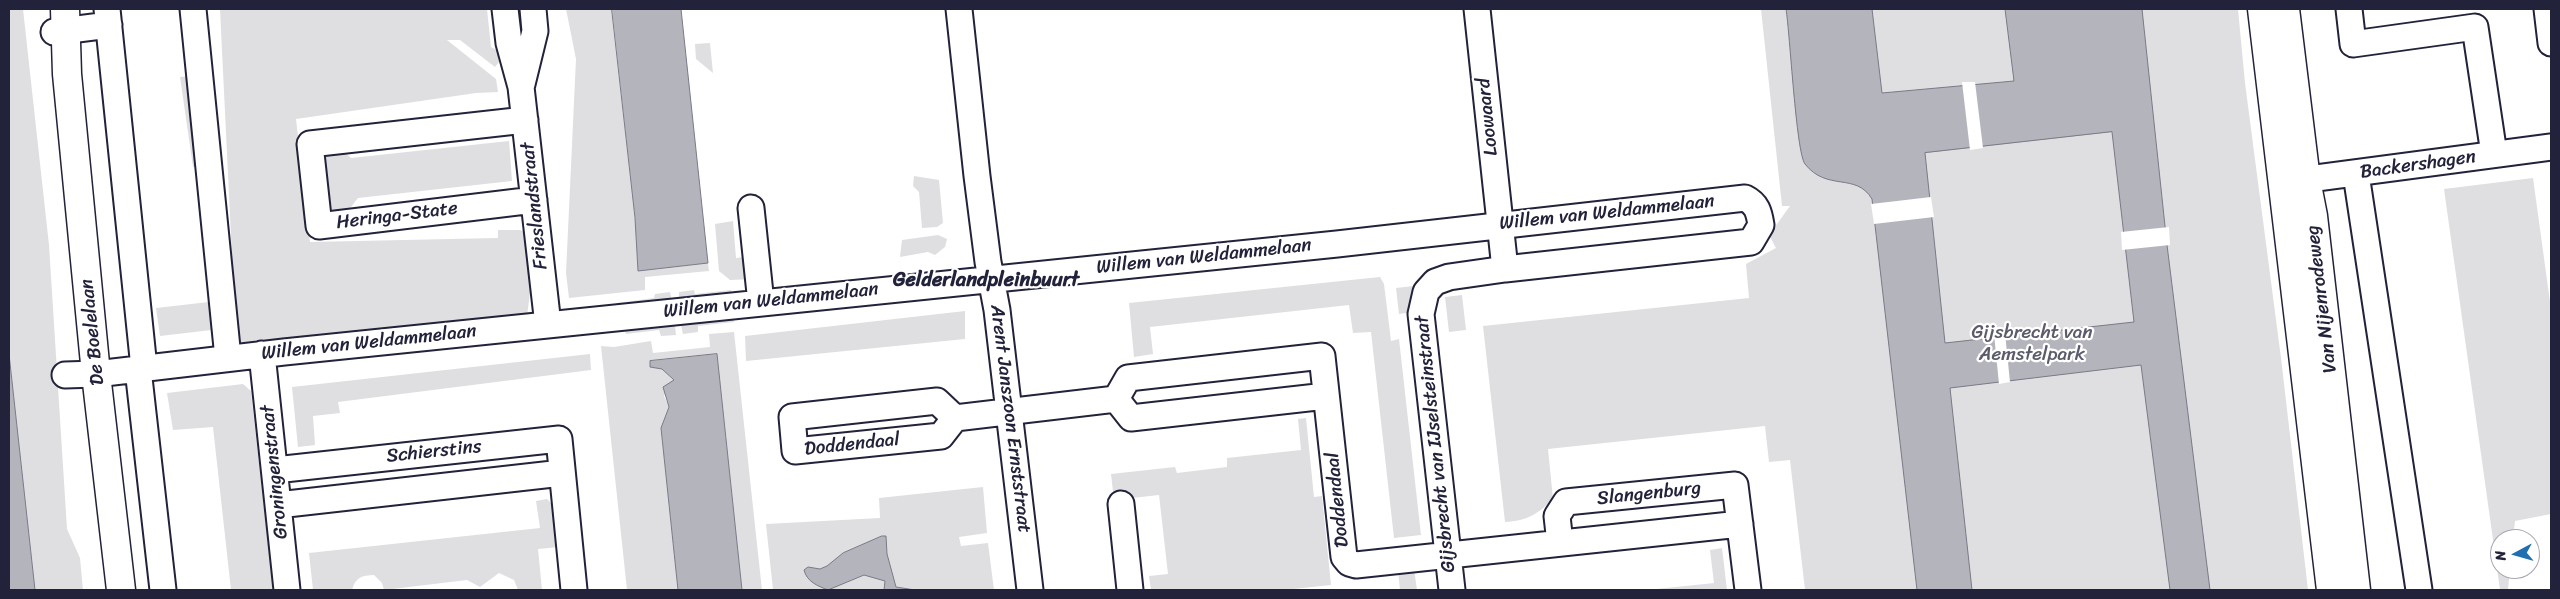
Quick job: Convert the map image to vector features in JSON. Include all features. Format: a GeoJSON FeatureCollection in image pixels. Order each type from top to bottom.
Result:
{"type":"FeatureCollection","features":[{"type":"Feature","properties":{"kind":"main road","name":"Van Nijenrodeweg"},"geometry":{"type":"LineString","coordinates":[[2262,9],[2295,181],[2313,216],[2356,590]]}},
{"type":"Feature","properties":{"kind":"main road","name":"Van Nijenrodeweg"},"geometry":{"type":"LineString","coordinates":[[2284,9],[2295,181],[2331,590]]}},
{"type":"Feature","properties":{"kind":"main road","name":"De Boelelaan"},"geometry":{"type":"LineString","coordinates":[[59,20],[67,74],[96,374],[121,590]]}},
{"type":"Feature","properties":{"kind":"street"},"geometry":{"type":"LineString","coordinates":[[193,9],[228,358]]}},
{"type":"Feature","properties":{"kind":"street","name":"Frieslandstraat"},"geometry":{"type":"LineString","coordinates":[[505,9],[509,43],[521,87],[548,325]]}},
{"type":"Feature","properties":{"kind":"street","name":"Frieslandstraat"},"geometry":{"type":"LineString","coordinates":[[521,87],[535,31],[533,9]]}},
{"type":"Feature","properties":{"kind":"street","name":"Arent Janszoon Ernststraat"},"geometry":{"type":"LineString","coordinates":[[960,9],[977,176],[997,310],[1030,590]]}},
{"type":"Feature","properties":{"kind":"street","name":"Loowaard"},"geometry":{"type":"LineString","coordinates":[[1476,9],[1504,269]]}},
{"type":"Feature","properties":{"kind":"street"},"geometry":{"type":"LineString","coordinates":[[2349,9],[2353,44],[2475,27],[2494,154]]}},
{"type":"Feature","properties":{"kind":"street"},"geometry":{"type":"LineString","coordinates":[[2547,9],[2551,43]]}},
{"type":"Feature","properties":{"kind":"street","name":"De Boelelaan"},"geometry":{"type":"LineString","coordinates":[[59,20],[108,17],[163,590]]}},
{"type":"Feature","properties":{"kind":"street","name":"Heringa-State"},"geometry":{"type":"LineString","coordinates":[[525,120],[310,144],[319,226],[534,200]]}},
{"type":"Feature","properties":{"kind":"street","name":"Backershagen"},"geometry":{"type":"LineString","coordinates":[[2295,181],[2551,147]]}},
{"type":"Feature","properties":{"kind":"street"},"geometry":{"type":"LineString","coordinates":[[2356,174],[2419,590]]}},
{"type":"Feature","properties":{"kind":"street","name":"Willem van Weldammelaan"},"geometry":{"type":"LineString","coordinates":[[65,375],[96,374],[262,354],[1336,244],[1745,198],[1753,202],[1759,212],[1761,225],[1750,242],[1742,244],[1504,269]]}},
{"type":"Feature","properties":{"kind":"street"},"geometry":{"type":"LineString","coordinates":[[751,208],[761,302]]}},
{"type":"Feature","properties":{"kind":"street","name":"Gijsbrecht van IJselsteinstraat"},"geometry":{"type":"LineString","coordinates":[[1452,590],[1421,314],[1426,292],[1435,282],[1449,277],[1504,269]]}},
{"type":"Feature","properties":{"kind":"street","name":"Groningenstraat"},"geometry":{"type":"LineString","coordinates":[[262,354],[287,590]]}},
{"type":"Feature","properties":{"kind":"street","name":"Doddendaal"},"geometry":{"type":"LineString","coordinates":[[1116,398],[1128,378],[1322,356],[1344,557],[1349,563],[1356,564],[1448,554]]}},
{"type":"Feature","properties":{"kind":"street"},"geometry":{"type":"LineString","coordinates":[[955,418],[1116,398],[1131,418],[1326,396]]}},
{"type":"Feature","properties":{"kind":"street","name":"Doddendaal"},"geometry":{"type":"LineString","coordinates":[[937,401],[955,418],[941,436],[795,451],[792,417],[937,401]]}},
{"type":"Feature","properties":{"kind":"street","name":"Schierstins"},"geometry":{"type":"LineString","coordinates":[[274,470],[559,439],[574,590]]}},
{"type":"Feature","properties":{"kind":"street","name":"Schierstins"},"geometry":{"type":"LineString","coordinates":[[278,505],[562,473]]}},
{"type":"Feature","properties":{"kind":"street","name":"Slangenburg"},"geometry":{"type":"LineString","coordinates":[[1560,543],[1557,516],[1566,502],[1735,485],[1748,590]]}},
{"type":"Feature","properties":{"kind":"street"},"geometry":{"type":"LineString","coordinates":[[1121,504],[1130,590]]}},
{"type":"Feature","properties":{"kind":"street","name":"Slangenburg"},"geometry":{"type":"LineString","coordinates":[[1448,554],[1740,524]]}},
{"type":"Feature","properties":{"kind":"green space"},"geometry":{"type":"Polygon","coordinates":[[[9,9],[23,9],[49,245],[67,529],[80,558],[83,590],[35,590],[9,354],[9,9]]]}},
{"type":"Feature","properties":{"kind":"green space"},"geometry":{"type":"Polygon","coordinates":[[[220,9],[487,9],[491,47],[498,51],[499,62],[495,67],[460,40],[447,40],[496,79],[498,92],[476,93],[296,119],[310,242],[498,238],[498,230],[527,232],[531,285],[527,316],[240,347],[236,340],[220,9]]]}},
{"type":"Feature","properties":{"kind":"green space"},"geometry":{"type":"Polygon","coordinates":[[[566,9],[612,9],[635,218],[638,271],[708,263],[709,271],[645,277],[645,290],[569,298],[566,273],[576,59],[566,9]]]}},
{"type":"Feature","properties":{"kind":"green space","name":"Gijsbrecht van Aemstelpark"},"geometry":{"type":"Polygon","coordinates":[[[1761,9],[2238,9],[2245,83],[2281,358],[2308,590],[1805,590],[1790,460],[1769,462],[1765,426],[1548,449],[1553,499],[1532,516],[1505,522],[1483,326],[1749,298],[1746,264],[1776,248],[1769,235],[1790,206],[1782,206],[1761,9]]]}},
{"type":"Feature","properties":{"kind":"green space"},"geometry":{"type":"Polygon","coordinates":[[[710,43],[713,73],[696,59],[695,44],[710,43]]]}},
{"type":"Feature","properties":{"kind":"green space"},"geometry":{"type":"Polygon","coordinates":[[[193,76],[204,166],[193,167],[180,77],[193,76]]]}},
{"type":"Feature","properties":{"kind":"green space"},"geometry":{"type":"Polygon","coordinates":[[[509,141],[512,181],[358,198],[347,212],[336,213],[329,207],[322,157],[324,150],[337,146],[351,158],[509,141]]]}},
{"type":"Feature","properties":{"kind":"green space"},"geometry":{"type":"Polygon","coordinates":[[[914,176],[939,180],[943,223],[937,227],[922,228],[919,192],[913,186],[914,176]]]}},
{"type":"Feature","properties":{"kind":"green space"},"geometry":{"type":"Polygon","coordinates":[[[2533,178],[2551,309],[2551,514],[2515,521],[2514,529],[2491,529],[2444,189],[2533,178]]]}},
{"type":"Feature","properties":{"kind":"green space"},"geometry":{"type":"Polygon","coordinates":[[[733,221],[736,258],[752,256],[754,279],[730,280],[719,271],[715,224],[733,221]]]}},
{"type":"Feature","properties":{"kind":"green space"},"geometry":{"type":"Polygon","coordinates":[[[938,235],[947,239],[945,247],[935,255],[928,252],[900,257],[902,240],[938,235]]]}},
{"type":"Feature","properties":{"kind":"green space"},"geometry":{"type":"Polygon","coordinates":[[[1380,277],[1384,284],[1391,341],[1399,339],[1421,535],[1394,538],[1371,332],[1353,333],[1349,305],[1150,327],[1153,354],[1134,357],[1129,303],[1380,277]]]}},
{"type":"Feature","properties":{"kind":"green space"},"geometry":{"type":"Polygon","coordinates":[[[1422,285],[1413,312],[1399,314],[1396,288],[1422,285]]]}},
{"type":"Feature","properties":{"kind":"green space"},"geometry":{"type":"Polygon","coordinates":[[[694,290],[695,294],[731,290],[731,297],[679,301],[679,292],[694,290]]]}},
{"type":"Feature","properties":{"kind":"green space"},"geometry":{"type":"Polygon","coordinates":[[[670,292],[672,301],[614,308],[617,303],[654,298],[655,294],[670,292]]]}},
{"type":"Feature","properties":{"kind":"green space"},"geometry":{"type":"Polygon","coordinates":[[[209,295],[220,329],[160,336],[156,308],[209,302],[209,295]]]}},
{"type":"Feature","properties":{"kind":"green space"},"geometry":{"type":"Polygon","coordinates":[[[1462,295],[1466,330],[1449,332],[1445,297],[1462,295]]]}},
{"type":"Feature","properties":{"kind":"green space"},"geometry":{"type":"Polygon","coordinates":[[[965,311],[965,339],[746,361],[745,336],[965,311]]]}},
{"type":"Feature","properties":{"kind":"green space"},"geometry":{"type":"Polygon","coordinates":[[[733,318],[734,322],[698,326],[698,332],[683,334],[681,325],[733,318]]]}},
{"type":"Feature","properties":{"kind":"green space"},"geometry":{"type":"Polygon","coordinates":[[[675,326],[676,335],[661,336],[659,330],[626,334],[625,331],[675,326]]]}},
{"type":"Feature","properties":{"kind":"green space"},"geometry":{"type":"Polygon","coordinates":[[[734,332],[762,590],[742,590],[717,354],[662,369],[674,380],[664,396],[669,407],[661,428],[678,590],[627,590],[601,346],[614,347],[651,341],[653,353],[710,347],[709,334],[734,332]]]}},
{"type":"Feature","properties":{"kind":"green space"},"geometry":{"type":"Polygon","coordinates":[[[590,354],[591,370],[338,402],[340,413],[313,416],[315,445],[298,447],[292,387],[590,354]]]}},
{"type":"Feature","properties":{"kind":"green space"},"geometry":{"type":"Polygon","coordinates":[[[243,384],[251,391],[273,590],[231,590],[213,427],[173,430],[167,393],[243,384]]]}},
{"type":"Feature","properties":{"kind":"green space"},"geometry":{"type":"Polygon","coordinates":[[[1306,418],[1314,497],[1322,496],[1331,585],[1284,590],[1151,590],[1149,576],[1168,574],[1159,495],[1114,500],[1111,474],[1175,467],[1177,473],[1227,467],[1227,458],[1301,450],[1298,419],[1306,418]]]}},
{"type":"Feature","properties":{"kind":"green space"},"geometry":{"type":"Polygon","coordinates":[[[983,487],[987,533],[959,537],[961,546],[988,543],[994,590],[773,590],[766,524],[880,518],[879,498],[983,487]]]}},
{"type":"Feature","properties":{"kind":"green space"},"geometry":{"type":"Polygon","coordinates":[[[547,499],[553,505],[559,547],[538,549],[542,590],[518,590],[514,580],[499,573],[480,587],[467,580],[384,590],[382,583],[374,575],[360,578],[352,590],[313,590],[309,553],[540,528],[536,501],[547,499]]]}},
{"type":"Feature","properties":{"kind":"green space"},"geometry":{"type":"Polygon","coordinates":[[[1722,548],[1727,590],[1647,590],[1714,583],[1710,550],[1722,548]]]}},
{"type":"Feature","properties":{"kind":"green space"},"geometry":{"type":"Polygon","coordinates":[[[1414,569],[1417,590],[1400,590],[1398,571],[1414,569]]]}},
{"type":"Feature","properties":{"kind":"green space"},"geometry":{"type":"Polygon","coordinates":[[[2498,579],[2509,579],[2508,590],[2500,590],[2498,579]]]}},
{"type":"Feature","properties":{"kind":"shaded area"},"geometry":{"type":"Polygon","coordinates":[[[612,9],[681,9],[708,263],[638,271],[635,218],[612,9]]]}},
{"type":"Feature","properties":{"kind":"shaded area"},"geometry":{"type":"Polygon","coordinates":[[[1786,9],[1872,9],[1882,93],[2014,81],[2005,9],[2142,9],[2167,245],[2210,590],[2170,590],[2141,365],[1950,388],[1972,590],[1917,590],[1872,199],[1858,186],[1822,177],[1805,164],[1796,116],[1786,9]],[[2112,132],[1925,153],[1945,343],[2134,322],[2112,132]]]}},
{"type":"Feature","properties":{"kind":"shaded area"},"geometry":{"type":"Polygon","coordinates":[[[9,354],[35,590],[9,590],[9,354]]]}},
{"type":"Feature","properties":{"kind":"shaded area"},"geometry":{"type":"Polygon","coordinates":[[[717,354],[742,590],[678,590],[661,428],[669,407],[663,387],[674,380],[662,369],[650,367],[650,361],[717,354]]]}},
{"type":"Feature","properties":{"kind":"shaded area"},"geometry":{"type":"Polygon","coordinates":[[[886,536],[887,554],[896,587],[915,590],[884,590],[885,581],[864,575],[828,590],[813,583],[805,574],[804,570],[808,567],[820,569],[827,566],[843,553],[886,536]]]}},
{"type":"Feature","properties":{"kind":"pier"},"geometry":{"type":"Polygon","coordinates":[[[1962,82],[1975,82],[1983,148],[1970,150],[1962,82]]]}},
{"type":"Feature","properties":{"kind":"pier"},"geometry":{"type":"Polygon","coordinates":[[[1931,197],[1934,217],[1874,224],[1871,204],[1931,197]]]}},
{"type":"Feature","properties":{"kind":"pier"},"geometry":{"type":"Polygon","coordinates":[[[2169,227],[2170,245],[2122,250],[2121,232],[2169,227]]]}},
{"type":"Feature","properties":{"kind":"pier"},"geometry":{"type":"Polygon","coordinates":[[[2005,333],[2010,382],[1999,384],[1994,334],[2005,333]]]}},
{"type":"Feature","properties":{"kind":"district","name":"Gelderlandpleinbuurt"},"geometry":{"type":"Point","coordinates":[986,281]}}]}
